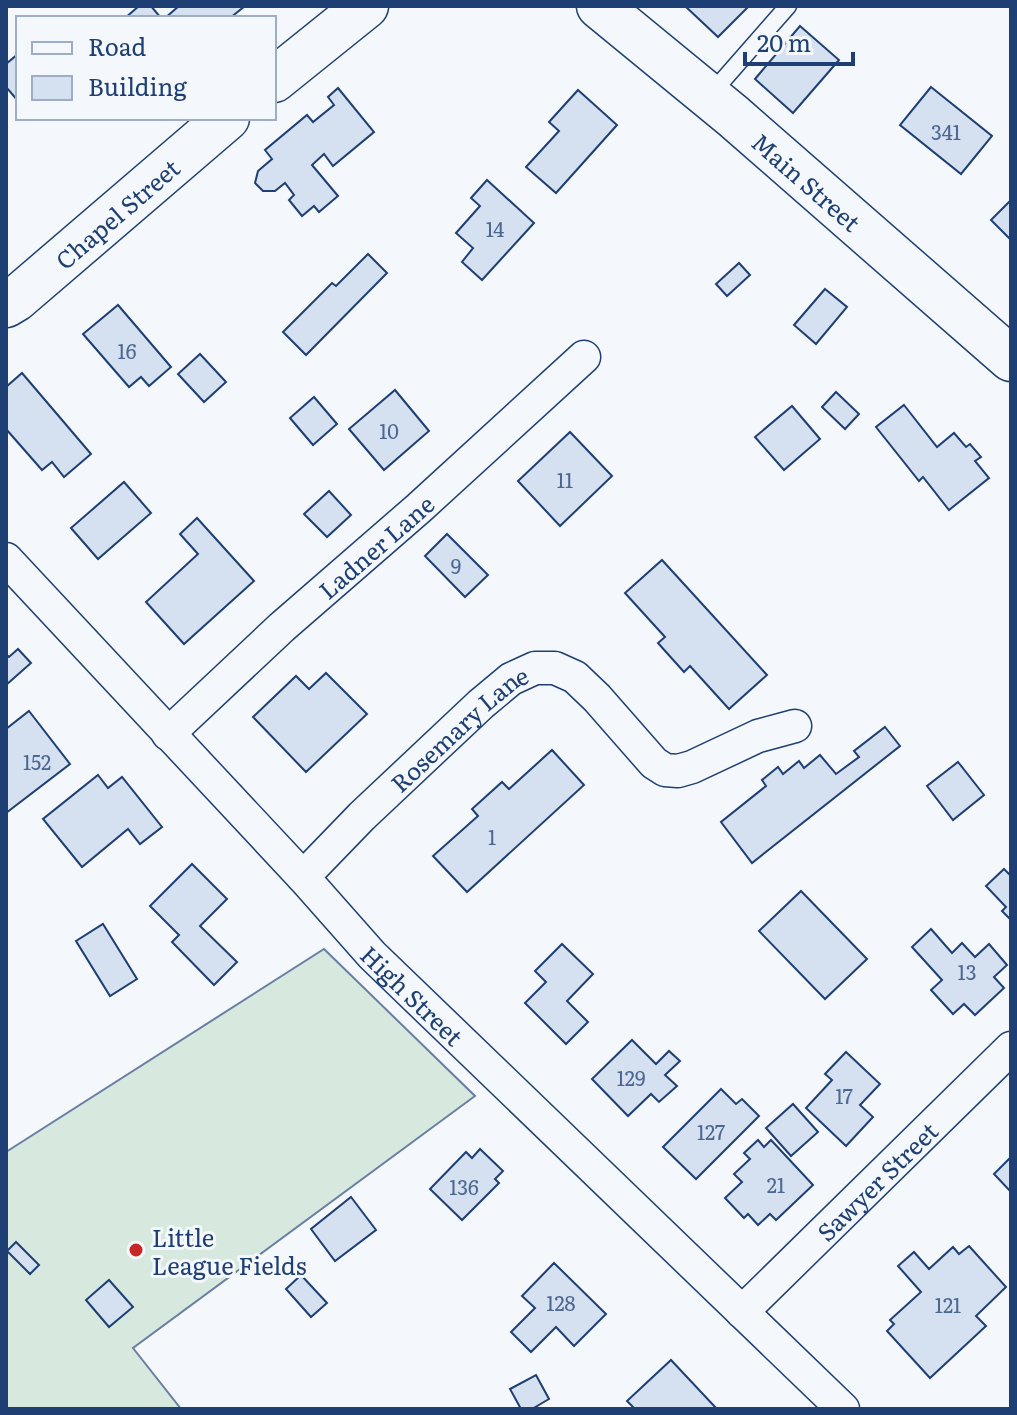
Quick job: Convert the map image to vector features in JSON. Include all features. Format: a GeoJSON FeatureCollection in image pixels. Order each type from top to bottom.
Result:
{"type":"FeatureCollection","features":[{"type":"Feature","properties":{"kind":"main road"},"geometry":{"type":"LineString","coordinates":[[276,78],[366,6]]}},
{"type":"Feature","properties":{"kind":"main road","name":"Main Street"},"geometry":{"type":"LineString","coordinates":[[606,8],[1011,359]]}},
{"type":"Feature","properties":{"kind":"main road","name":"Chapel Street"},"geometry":{"type":"LineString","coordinates":[[6,305],[225,120]]}},
{"type":"Feature","properties":{"kind":"street","name":"Ladner Lane"},"geometry":{"type":"LineString","coordinates":[[168,734],[282,627],[419,508],[584,357]]}},
{"type":"Feature","properties":{"kind":"street","name":"High Street"},"geometry":{"type":"LineString","coordinates":[[6,559],[372,955],[742,1312],[825,1404]]}},
{"type":"Feature","properties":{"kind":"street","name":"Rosemary Lane"},"geometry":{"type":"LineString","coordinates":[[303,877],[362,816],[481,704],[511,679],[535,668],[555,668],[575,677],[654,763],[665,770],[678,771],[692,767],[758,736],[795,726]]}},
{"type":"Feature","properties":{"kind":"street","name":"Sawyer Street"},"geometry":{"type":"LineString","coordinates":[[742,1312],[1011,1048]]}},
{"type":"Feature","properties":{"kind":"lane"},"geometry":{"type":"LineString","coordinates":[[709,97],[788,6]]}},
{"type":"Feature","properties":{"kind":"shaded area","name":"Little League Fields"},"geometry":{"type":"Polygon","coordinates":[[[324,949],[475,1096],[133,1348],[181,1409],[6,1409],[6,1152],[324,949]]]}},
{"type":"Feature","properties":{"kind":"building"},"geometry":{"type":"Polygon","coordinates":[[[139,6],[151,6],[159,16],[127,16],[139,6]]]}},
{"type":"Feature","properties":{"kind":"building"},"geometry":{"type":"Polygon","coordinates":[[[179,6],[245,6],[232,16],[167,16],[179,6]]]}},
{"type":"Feature","properties":{"kind":"building"},"geometry":{"type":"Polygon","coordinates":[[[685,6],[749,6],[718,37],[685,6]]]}},
{"type":"Feature","properties":{"kind":"building"},"geometry":{"type":"Polygon","coordinates":[[[800,26],[839,60],[793,113],[755,79],[800,26]]]}},
{"type":"Feature","properties":{"kind":"building"},"geometry":{"type":"Polygon","coordinates":[[[16,56],[16,99],[6,87],[6,64],[16,56]]]}},
{"type":"Feature","properties":{"kind":"building"},"geometry":{"type":"Polygon","coordinates":[[[931,87],[992,136],[961,174],[900,125],[931,87]]]}},
{"type":"Feature","properties":{"kind":"building"},"geometry":{"type":"Polygon","coordinates":[[[338,88],[374,132],[333,166],[324,154],[312,165],[338,196],[319,212],[314,206],[302,216],[289,200],[294,195],[285,183],[275,191],[263,191],[255,183],[258,171],[272,159],[265,150],[307,115],[313,122],[334,105],[328,97],[338,88]]]}},
{"type":"Feature","properties":{"kind":"building"},"geometry":{"type":"Polygon","coordinates":[[[578,90],[617,125],[556,193],[526,167],[559,131],[549,122],[578,90]]]}},
{"type":"Feature","properties":{"kind":"building"},"geometry":{"type":"Polygon","coordinates":[[[487,180],[534,223],[482,280],[462,262],[473,248],[456,233],[480,206],[471,198],[487,180]]]}},
{"type":"Feature","properties":{"kind":"building"},"geometry":{"type":"Polygon","coordinates":[[[1011,200],[1011,240],[991,220],[1011,200]]]}},
{"type":"Feature","properties":{"kind":"building"},"geometry":{"type":"Polygon","coordinates":[[[368,254],[387,273],[306,355],[283,332],[332,283],[336,286],[368,254]]]}},
{"type":"Feature","properties":{"kind":"building"},"geometry":{"type":"Polygon","coordinates":[[[739,263],[750,275],[727,296],[716,284],[739,263]]]}},
{"type":"Feature","properties":{"kind":"building"},"geometry":{"type":"Polygon","coordinates":[[[825,289],[847,307],[816,344],[794,325],[825,289]]]}},
{"type":"Feature","properties":{"kind":"building"},"geometry":{"type":"Polygon","coordinates":[[[118,305],[171,367],[149,386],[141,377],[129,387],[83,334],[118,305]]]}},
{"type":"Feature","properties":{"kind":"building"},"geometry":{"type":"Polygon","coordinates":[[[200,354],[226,382],[204,402],[178,374],[200,354]]]}},
{"type":"Feature","properties":{"kind":"building"},"geometry":{"type":"Polygon","coordinates":[[[22,373],[91,454],[64,477],[52,462],[42,470],[6,429],[6,387],[22,373]]]}},
{"type":"Feature","properties":{"kind":"building"},"geometry":{"type":"Polygon","coordinates":[[[395,390],[429,431],[384,470],[349,429],[395,390]]]}},
{"type":"Feature","properties":{"kind":"building"},"geometry":{"type":"Polygon","coordinates":[[[836,392],[859,414],[845,429],[822,407],[836,392]]]}},
{"type":"Feature","properties":{"kind":"building"},"geometry":{"type":"Polygon","coordinates":[[[314,397],[337,424],[313,445],[290,418],[314,397]]]}},
{"type":"Feature","properties":{"kind":"building"},"geometry":{"type":"Polygon","coordinates":[[[904,405],[937,447],[954,433],[966,447],[970,444],[981,457],[975,461],[989,478],[949,510],[923,477],[919,481],[876,427],[904,405]]]}},
{"type":"Feature","properties":{"kind":"building"},"geometry":{"type":"Polygon","coordinates":[[[792,406],[820,439],[784,470],[755,437],[792,406]]]}},
{"type":"Feature","properties":{"kind":"building"},"geometry":{"type":"Polygon","coordinates":[[[570,432],[612,476],[560,526],[518,481],[570,432]]]}},
{"type":"Feature","properties":{"kind":"building"},"geometry":{"type":"Polygon","coordinates":[[[124,482],[151,513],[98,559],[71,528],[124,482]]]}},
{"type":"Feature","properties":{"kind":"building"},"geometry":{"type":"Polygon","coordinates":[[[329,491],[351,515],[327,537],[304,514],[329,491]]]}},
{"type":"Feature","properties":{"kind":"building"},"geometry":{"type":"Polygon","coordinates":[[[197,518],[254,581],[184,644],[146,602],[198,554],[180,534],[197,518]]]}},
{"type":"Feature","properties":{"kind":"building"},"geometry":{"type":"Polygon","coordinates":[[[447,534],[488,575],[465,597],[425,556],[447,534]]]}},
{"type":"Feature","properties":{"kind":"building"},"geometry":{"type":"Polygon","coordinates":[[[662,560],[767,675],[729,709],[690,666],[684,672],[658,643],[665,637],[625,593],[662,560]]]}},
{"type":"Feature","properties":{"kind":"building"},"geometry":{"type":"Polygon","coordinates":[[[18,649],[31,663],[6,685],[6,654],[9,657],[18,649]]]}},
{"type":"Feature","properties":{"kind":"building"},"geometry":{"type":"Polygon","coordinates":[[[326,673],[367,714],[306,772],[253,717],[296,676],[309,689],[326,673]]]}},
{"type":"Feature","properties":{"kind":"building"},"geometry":{"type":"Polygon","coordinates":[[[29,711],[70,764],[6,813],[6,729],[29,711]]]}},
{"type":"Feature","properties":{"kind":"building"},"geometry":{"type":"Polygon","coordinates":[[[885,727],[900,746],[752,863],[721,822],[766,786],[762,780],[778,767],[783,774],[799,761],[804,768],[820,755],[836,774],[859,757],[854,751],[885,727]]]}},
{"type":"Feature","properties":{"kind":"building"},"geometry":{"type":"Polygon","coordinates":[[[552,750],[584,785],[467,892],[433,856],[478,816],[472,809],[502,782],[509,789],[552,750]]]}},
{"type":"Feature","properties":{"kind":"building"},"geometry":{"type":"Polygon","coordinates":[[[958,762],[984,795],[953,820],[927,786],[958,762]]]}},
{"type":"Feature","properties":{"kind":"building"},"geometry":{"type":"Polygon","coordinates":[[[98,775],[108,788],[122,777],[162,827],[140,844],[128,829],[82,867],[43,819],[98,775]]]}},
{"type":"Feature","properties":{"kind":"building"},"geometry":{"type":"Polygon","coordinates":[[[192,864],[227,899],[200,926],[237,962],[214,985],[172,942],[179,935],[150,906],[192,864]]]}},
{"type":"Feature","properties":{"kind":"building"},"geometry":{"type":"Polygon","coordinates":[[[1004,869],[1011,876],[1011,920],[1002,911],[1006,907],[986,886],[1004,869]]]}},
{"type":"Feature","properties":{"kind":"building"},"geometry":{"type":"Polygon","coordinates":[[[801,891],[867,959],[825,999],[759,931],[801,891]]]}},
{"type":"Feature","properties":{"kind":"building"},"geometry":{"type":"Polygon","coordinates":[[[103,924],[137,979],[110,996],[76,941],[103,924]]]}},
{"type":"Feature","properties":{"kind":"building"},"geometry":{"type":"Polygon","coordinates":[[[931,929],[952,953],[962,943],[975,957],[989,944],[1007,965],[994,977],[1004,988],[975,1015],[964,1004],[953,1014],[931,990],[942,980],[912,947],[931,929]]]}},
{"type":"Feature","properties":{"kind":"building"},"geometry":{"type":"Polygon","coordinates":[[[562,944],[593,974],[567,1001],[588,1022],[566,1044],[525,1003],[546,982],[535,971],[562,944]]]}},
{"type":"Feature","properties":{"kind":"building"},"geometry":{"type":"Polygon","coordinates":[[[632,1040],[656,1064],[669,1051],[680,1061],[665,1075],[677,1086],[659,1102],[651,1094],[628,1116],[592,1079],[632,1040]]]}},
{"type":"Feature","properties":{"kind":"building"},"geometry":{"type":"Polygon","coordinates":[[[846,1052],[880,1084],[860,1105],[873,1117],[846,1146],[806,1108],[832,1080],[825,1074],[846,1052]]]}},
{"type":"Feature","properties":{"kind":"building"},"geometry":{"type":"Polygon","coordinates":[[[721,1089],[736,1104],[742,1099],[759,1116],[696,1179],[663,1147],[721,1089]]]}},
{"type":"Feature","properties":{"kind":"building"},"geometry":{"type":"Polygon","coordinates":[[[793,1104],[818,1132],[791,1156],[766,1128],[793,1104]]]}},
{"type":"Feature","properties":{"kind":"building"},"geometry":{"type":"Polygon","coordinates":[[[758,1140],[764,1147],[771,1140],[813,1185],[776,1220],[770,1214],[758,1225],[748,1214],[744,1218],[725,1198],[742,1182],[734,1174],[750,1159],[744,1153],[758,1140]]]}},
{"type":"Feature","properties":{"kind":"building"},"geometry":{"type":"Polygon","coordinates":[[[480,1149],[503,1171],[495,1179],[499,1183],[462,1220],[430,1189],[466,1152],[472,1158],[480,1149]]]}},
{"type":"Feature","properties":{"kind":"building"},"geometry":{"type":"Polygon","coordinates":[[[1011,1157],[1011,1192],[994,1174],[1011,1157]]]}},
{"type":"Feature","properties":{"kind":"building"},"geometry":{"type":"Polygon","coordinates":[[[351,1197],[376,1230],[335,1261],[311,1229],[351,1197]]]}},
{"type":"Feature","properties":{"kind":"building"},"geometry":{"type":"Polygon","coordinates":[[[16,1242],[39,1265],[30,1274],[7,1251],[16,1242]]]}},
{"type":"Feature","properties":{"kind":"building"},"geometry":{"type":"Polygon","coordinates":[[[969,1246],[1006,1287],[976,1316],[986,1326],[930,1378],[887,1331],[894,1324],[890,1320],[921,1292],[898,1266],[914,1252],[929,1269],[953,1247],[959,1254],[969,1246]]]}},
{"type":"Feature","properties":{"kind":"building"},"geometry":{"type":"Polygon","coordinates":[[[554,1263],[606,1314],[574,1346],[556,1327],[531,1352],[511,1332],[535,1308],[522,1296],[554,1263]]]}},
{"type":"Feature","properties":{"kind":"building"},"geometry":{"type":"Polygon","coordinates":[[[301,1275],[327,1303],[311,1317],[286,1289],[301,1275]]]}},
{"type":"Feature","properties":{"kind":"building"},"geometry":{"type":"Polygon","coordinates":[[[109,1280],[133,1307],[109,1327],[86,1300],[109,1280]]]}},
{"type":"Feature","properties":{"kind":"building"},"geometry":{"type":"Polygon","coordinates":[[[671,1360],[717,1409],[635,1409],[627,1401],[671,1360]]]}},
{"type":"Feature","properties":{"kind":"building"},"geometry":{"type":"Polygon","coordinates":[[[536,1375],[549,1399],[532,1409],[521,1409],[510,1389],[536,1375]]]}},
{"type":"Feature","properties":{"kind":"place","name":"Little League Fields"},"geometry":{"type":"Point","coordinates":[136,1250]}}]}
